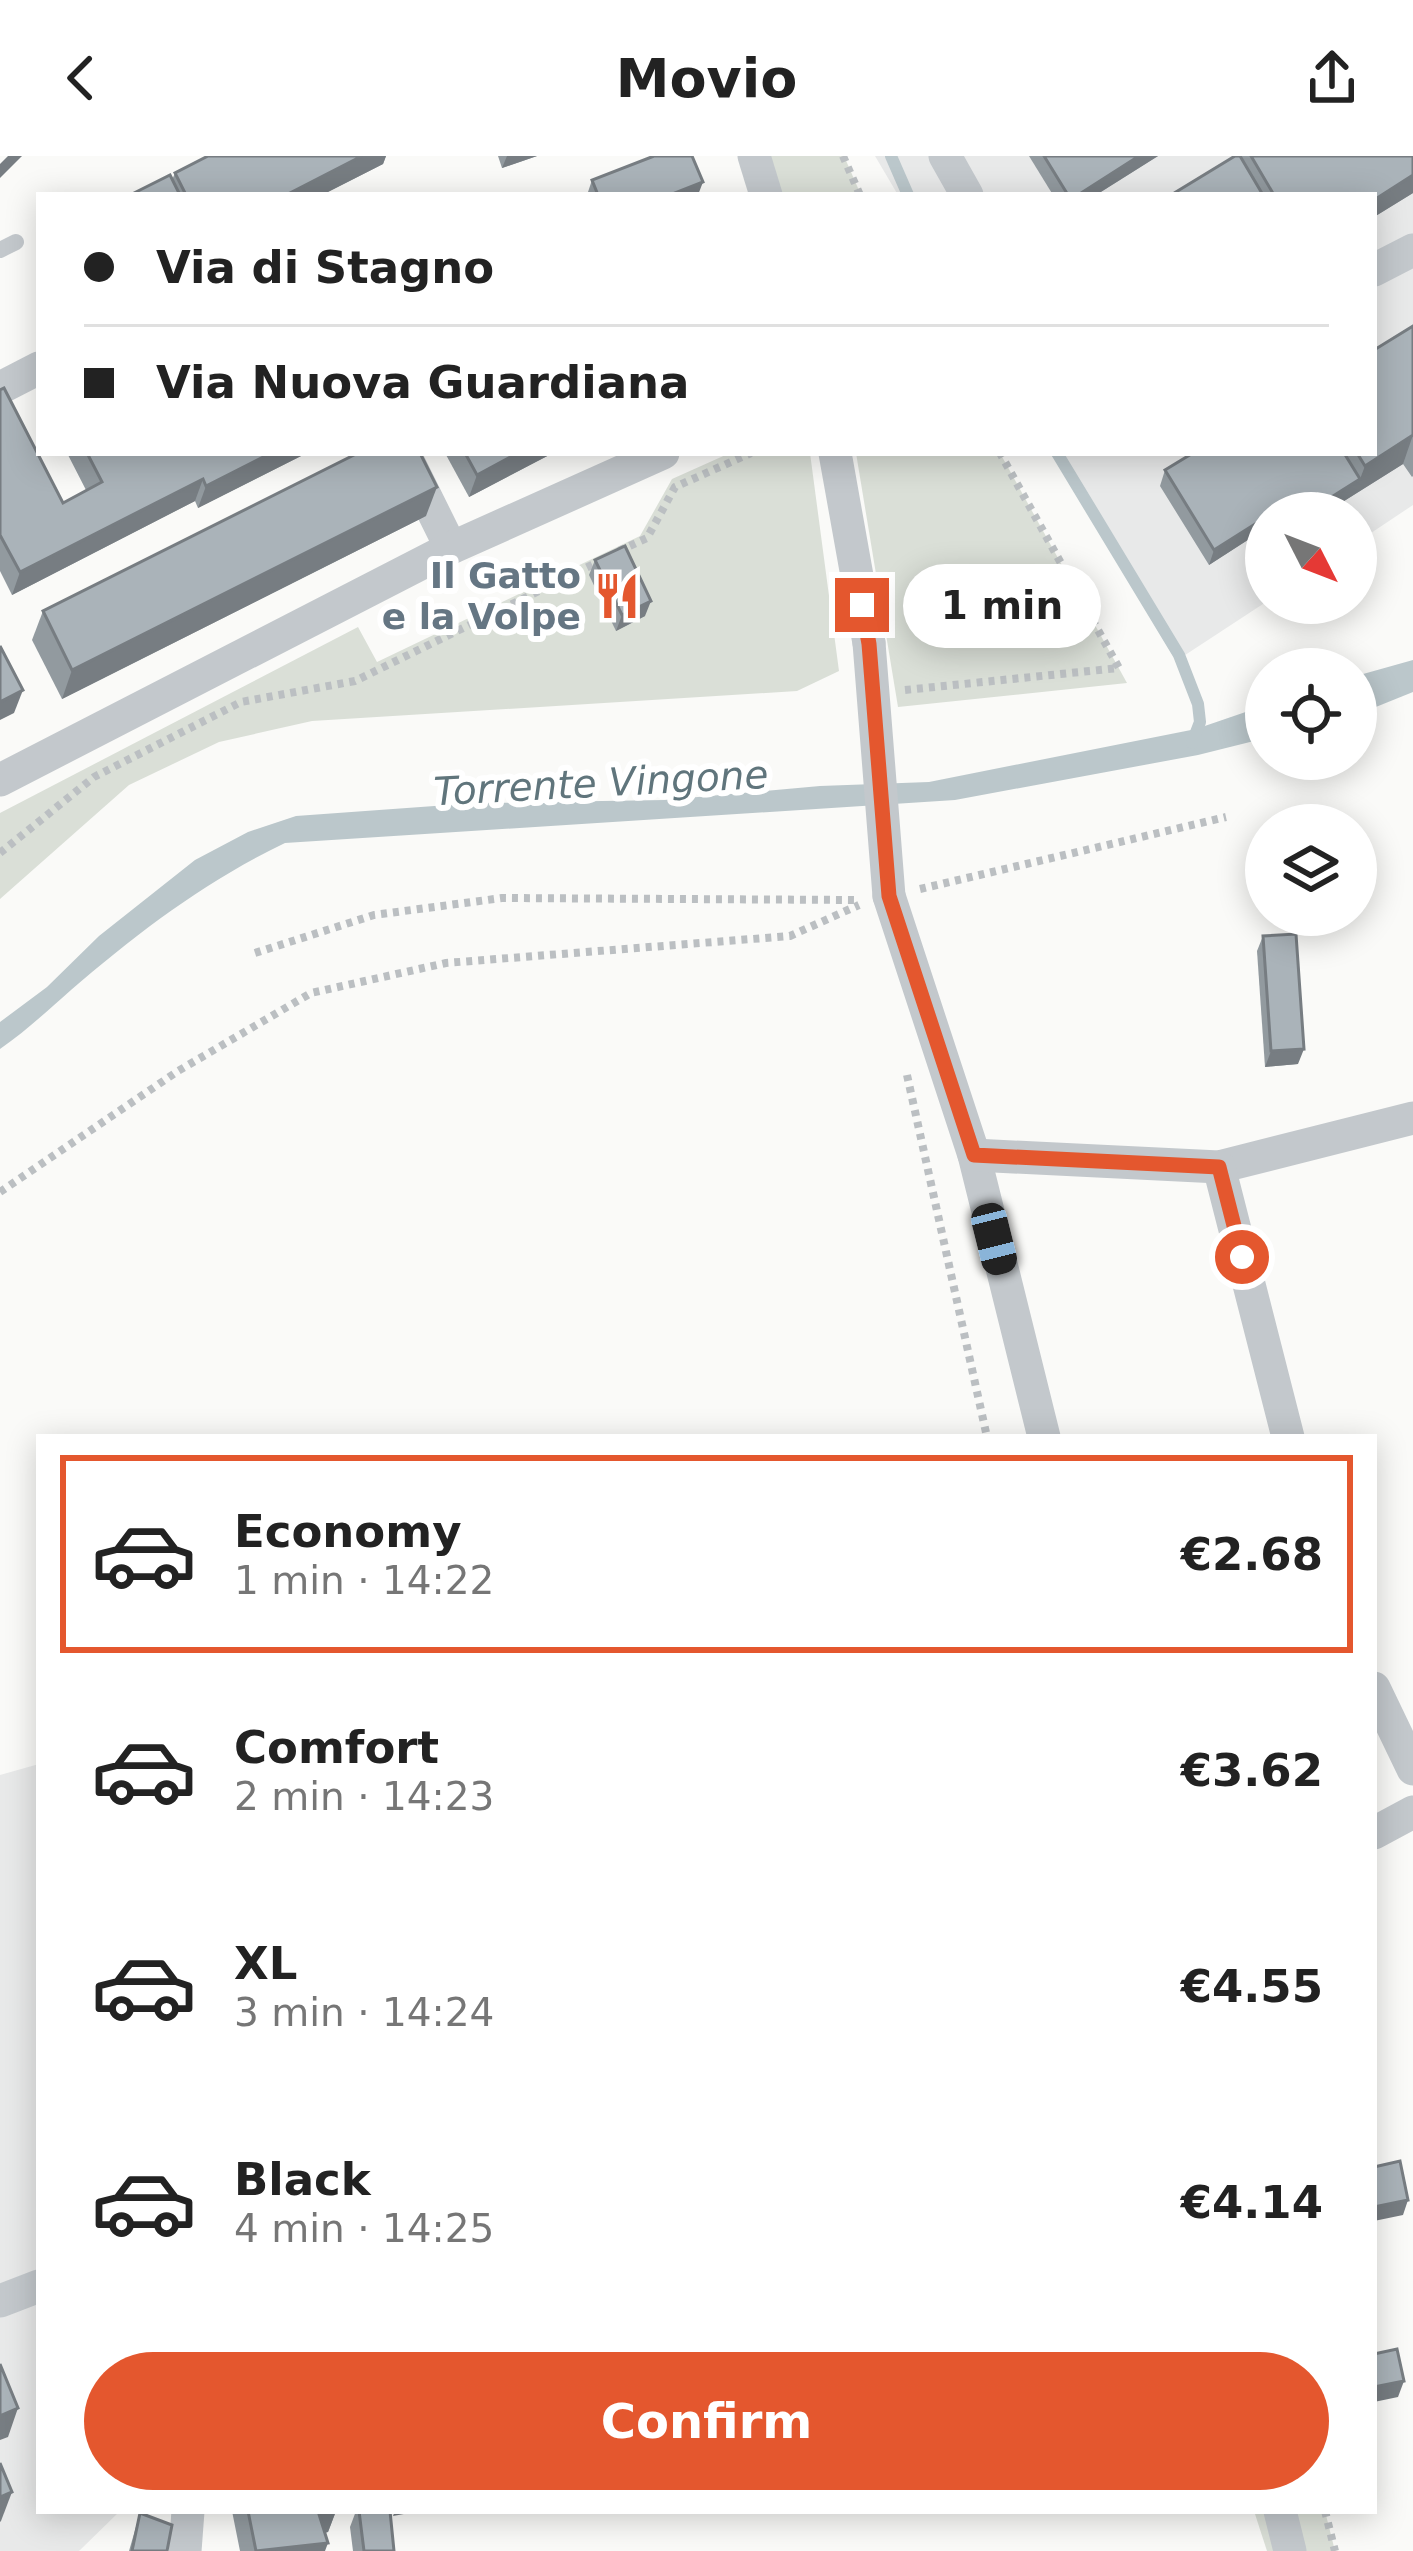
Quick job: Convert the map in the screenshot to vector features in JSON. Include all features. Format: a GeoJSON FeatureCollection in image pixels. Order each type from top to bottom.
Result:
{"type":"FeatureCollection","features":[{"type":"Feature","properties":{"kind":"street"},"geometry":{"type":"LineString","coordinates":[[754,156],[765,192]]}},
{"type":"Feature","properties":{"kind":"street"},"geometry":{"type":"LineString","coordinates":[[945,156],[965,192]]}},
{"type":"Feature","properties":{"kind":"street"},"geometry":{"type":"LineString","coordinates":[[1377,268],[1413,250]]}},
{"type":"Feature","properties":{"kind":"street"},"geometry":{"type":"LineString","coordinates":[[0,388],[36,370]]}},
{"type":"Feature","properties":{"kind":"street"},"geometry":{"type":"LineString","coordinates":[[406,456],[452,548]]}},
{"type":"Feature","properties":{"kind":"street"},"geometry":{"type":"LineString","coordinates":[[0,780],[452,548],[656,456]]}},
{"type":"Feature","properties":{"kind":"street"},"geometry":{"type":"LineString","coordinates":[[836,456],[869,644],[879,898],[974,1155],[1043,1434]]}},
{"type":"Feature","properties":{"kind":"street"},"geometry":{"type":"LineString","coordinates":[[974,1155],[1219,1167],[1413,1118]]}},
{"type":"Feature","properties":{"kind":"street"},"geometry":{"type":"LineString","coordinates":[[1219,1167],[1287,1434]]}},
{"type":"Feature","properties":{"kind":"street"},"geometry":{"type":"LineString","coordinates":[[1377,1694],[1413,1769]]}},
{"type":"Feature","properties":{"kind":"street"},"geometry":{"type":"LineString","coordinates":[[1377,1831],[1413,1812]]}},
{"type":"Feature","properties":{"kind":"street"},"geometry":{"type":"LineString","coordinates":[[0,2301],[36,2286]]}},
{"type":"Feature","properties":{"kind":"street"},"geometry":{"type":"LineString","coordinates":[[185,2551],[188,2514]]}},
{"type":"Feature","properties":{"kind":"street"},"geometry":{"type":"LineString","coordinates":[[1281,2514],[1289,2551]]}},
{"type":"Feature","properties":{"kind":"path"},"geometry":{"type":"LineString","coordinates":[[843,156],[859,192]]}},
{"type":"Feature","properties":{"kind":"path"},"geometry":{"type":"LineString","coordinates":[[0,853],[94,777],[242,702],[355,681],[647,538],[675,487],[744,456]]}},
{"type":"Feature","properties":{"kind":"path"},"geometry":{"type":"LineString","coordinates":[[872,694],[1119,668],[1002,456]]}},
{"type":"Feature","properties":{"kind":"path"},"geometry":{"type":"LineString","coordinates":[[0,1192],[178,1071],[311,993],[446,963],[790,936],[879,898],[1226,817]]}},
{"type":"Feature","properties":{"kind":"path"},"geometry":{"type":"LineString","coordinates":[[255,953],[374,915],[502,898],[879,898]]}},
{"type":"Feature","properties":{"kind":"path"},"geometry":{"type":"LineString","coordinates":[[905,1064],[986,1434]]}},
{"type":"Feature","properties":{"kind":"path"},"geometry":{"type":"LineString","coordinates":[[1326,2514],[1335,2551]]}},
{"type":"Feature","properties":{"kind":"shaded area"},"geometry":{"type":"Polygon","coordinates":[[[762,156],[844,156],[860,192],[775,192],[762,156]]]}},
{"type":"Feature","properties":{"kind":"shaded area"},"geometry":{"type":"Polygon","coordinates":[[[875,156],[1413,156],[1413,505],[1377,529],[1377,492],[1245,492],[1245,616],[1176,661],[1054,456],[1377,456],[1377,192],[896,192],[875,156]]]}},
{"type":"Feature","properties":{"kind":"shaded area"},"geometry":{"type":"Polygon","coordinates":[[[723,456],[810,456],[839,671],[797,691],[312,721],[219,742],[129,785],[0,899],[0,813],[358,627],[377,662],[640,536],[672,479],[723,456]]]}},
{"type":"Feature","properties":{"kind":"shaded area"},"geometry":{"type":"Polygon","coordinates":[[[856,456],[1002,456],[1127,683],[898,707],[856,456]]]}},
{"type":"Feature","properties":{"kind":"shaded area"},"geometry":{"type":"Polygon","coordinates":[[[1413,660],[1413,692],[1377,707],[1377,670],[1413,660]]]}},
{"type":"Feature","properties":{"kind":"shaded area"},"geometry":{"type":"Polygon","coordinates":[[[1245,712],[1245,743],[955,800],[285,843],[174,909],[0,1049],[0,1022],[195,860],[248,832],[296,816],[476,803],[665,800],[929,782],[1196,729],[1245,712]]]}},
{"type":"Feature","properties":{"kind":"shaded area"},"geometry":{"type":"Polygon","coordinates":[[[36,1765],[36,2514],[117,2514],[79,2551],[0,2551],[0,1775],[36,1765]]]}},
{"type":"Feature","properties":{"kind":"shaded area"},"geometry":{"type":"Polygon","coordinates":[[[1255,2514],[1326,2514],[1335,2551],[1267,2551],[1255,2514]]]}},
{"type":"Feature","properties":{"kind":"building"},"geometry":{"type":"Polygon","coordinates":[[[208,156],[362,156],[292,192],[184,192],[175,173],[208,156]]]}},
{"type":"Feature","properties":{"kind":"building"},"geometry":{"type":"Polygon","coordinates":[[[654,156],[692,156],[703,182],[678,192],[597,192],[592,180],[654,156]]]}},
{"type":"Feature","properties":{"kind":"building"},"geometry":{"type":"Polygon","coordinates":[[[1044,156],[1139,156],[1083,192],[1066,192],[1044,156]]]}},
{"type":"Feature","properties":{"kind":"building"},"geometry":{"type":"Polygon","coordinates":[[[1240,156],[1261,192],[1176,192],[1240,156]]]}},
{"type":"Feature","properties":{"kind":"building"},"geometry":{"type":"Polygon","coordinates":[[[1251,156],[1413,156],[1413,175],[1377,198],[1377,192],[1272,192],[1251,156]]]}},
{"type":"Feature","properties":{"kind":"building"},"geometry":{"type":"Polygon","coordinates":[[[170,175],[178,192],[136,192],[170,175]]]}},
{"type":"Feature","properties":{"kind":"building"},"geometry":{"type":"Polygon","coordinates":[[[1413,326],[1413,435],[1365,466],[1359,456],[1377,456],[1377,348],[1413,326]]]}},
{"type":"Feature","properties":{"kind":"building"},"geometry":{"type":"Polygon","coordinates":[[[4,388],[63,503],[102,482],[89,456],[265,456],[206,486],[203,479],[20,572],[0,535],[0,390],[4,388]]]}},
{"type":"Feature","properties":{"kind":"building"},"geometry":{"type":"Polygon","coordinates":[[[352,456],[422,456],[437,487],[72,670],[43,611],[352,456]]]}},
{"type":"Feature","properties":{"kind":"building"},"geometry":{"type":"Polygon","coordinates":[[[467,456],[512,456],[477,475],[467,456]]]}},
{"type":"Feature","properties":{"kind":"building"},"geometry":{"type":"Polygon","coordinates":[[[1188,456],[1346,456],[1360,479],[1339,492],[1245,492],[1245,530],[1214,550],[1165,470],[1188,456]]]}},
{"type":"Feature","properties":{"kind":"building"},"geometry":{"type":"Polygon","coordinates":[[[625,546],[651,601],[622,615],[595,560],[625,546]]]}},
{"type":"Feature","properties":{"kind":"building"},"geometry":{"type":"Polygon","coordinates":[[[0,646],[23,690],[0,702],[0,646]]]}},
{"type":"Feature","properties":{"kind":"building"},"geometry":{"type":"Polygon","coordinates":[[[1263,936],[1296,936],[1304,1049],[1271,1051],[1263,936]]]}},
{"type":"Feature","properties":{"kind":"building"},"geometry":{"type":"Polygon","coordinates":[[[1400,2161],[1408,2200],[1377,2206],[1377,2166],[1400,2161]]]}},
{"type":"Feature","properties":{"kind":"building"},"geometry":{"type":"Polygon","coordinates":[[[1397,2349],[1404,2381],[1377,2386],[1377,2353],[1397,2349]]]}},
{"type":"Feature","properties":{"kind":"building"},"geometry":{"type":"Polygon","coordinates":[[[0,2364],[18,2408],[0,2416],[0,2364]]]}},
{"type":"Feature","properties":{"kind":"building"},"geometry":{"type":"Polygon","coordinates":[[[0,2463],[12,2492],[0,2497],[0,2463]]]}},
{"type":"Feature","properties":{"kind":"building"},"geometry":{"type":"Polygon","coordinates":[[[140,2514],[172,2525],[167,2551],[132,2551],[140,2514]]]}},
{"type":"Feature","properties":{"kind":"building"},"geometry":{"type":"Polygon","coordinates":[[[249,2514],[319,2514],[328,2543],[256,2551],[249,2514]]]}},
{"type":"Feature","properties":{"kind":"building"},"geometry":{"type":"Polygon","coordinates":[[[359,2514],[390,2514],[394,2551],[364,2551],[359,2514]]]}},
{"type":"Feature","properties":{"kind":"waterway"},"geometry":{"type":"LineString","coordinates":[[891,156],[907,192]]}},
{"type":"Feature","properties":{"kind":"waterway"},"geometry":{"type":"LineString","coordinates":[[1059,456],[1179,655],[1198,704],[1200,722],[1192,743]]}},
{"type":"Feature","properties":{"kind":"place","name":"Il Gatto e la Volpe"},"geometry":{"type":"Point","coordinates":[617,596]}},
{"type":"Feature","properties":{"kind":"route"},"geometry":{"type":"LineString","coordinates":[[862,605],[889,896],[974,1155],[1219,1167],[1242,1257]]}},
{"type":"Feature","properties":{"kind":"water label","name":"Torrente Vingone"},"geometry":{"type":"Point","coordinates":[601,783]}}]}
